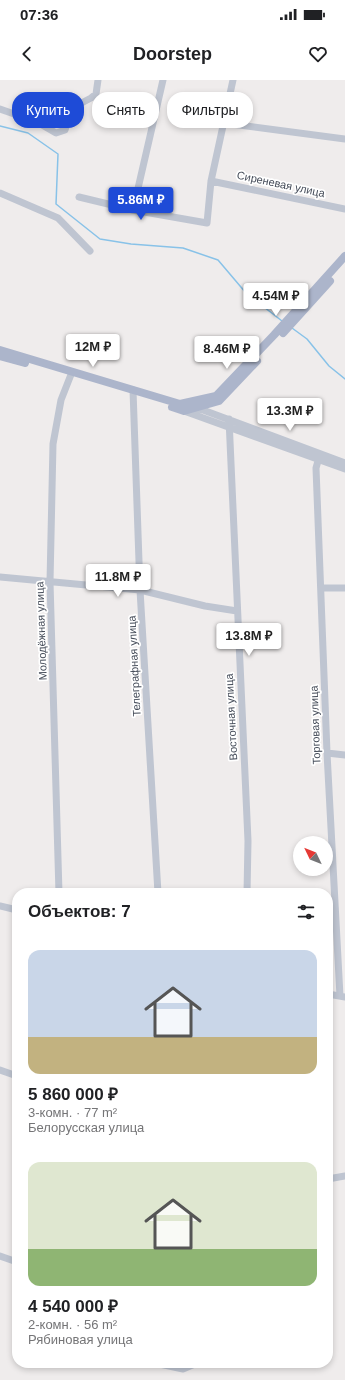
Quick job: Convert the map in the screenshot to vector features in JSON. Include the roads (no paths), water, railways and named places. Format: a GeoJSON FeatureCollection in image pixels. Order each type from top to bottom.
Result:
{"type":"FeatureCollection","features":[{"type":"Feature","properties":{"kind":"main road"},"geometry":{"type":"LineString","coordinates":[[296,315],[345,256]]}},
{"type":"Feature","properties":{"kind":"main road"},"geometry":{"type":"LineString","coordinates":[[182,407],[216,396],[345,264]]}},
{"type":"Feature","properties":{"kind":"main road"},"geometry":{"type":"LineString","coordinates":[[0,350],[134,393],[182,407],[195,408],[219,401],[276,336]]}},
{"type":"Feature","properties":{"kind":"main road"},"geometry":{"type":"LineString","coordinates":[[0,356],[71,374]]}},
{"type":"Feature","properties":{"kind":"street"},"geometry":{"type":"LineString","coordinates":[[0,109],[37,122],[56,133],[65,130],[72,108],[96,94],[98,80]]}},
{"type":"Feature","properties":{"kind":"street"},"geometry":{"type":"LineString","coordinates":[[133,210],[163,80]]}},
{"type":"Feature","properties":{"kind":"street"},"geometry":{"type":"LineString","coordinates":[[230,92],[233,80]]}},
{"type":"Feature","properties":{"kind":"street"},"geometry":{"type":"LineString","coordinates":[[253,127],[345,139]]}},
{"type":"Feature","properties":{"kind":"street"},"geometry":{"type":"LineString","coordinates":[[79,197],[133,210],[207,223],[211,180],[223,128]]}},
{"type":"Feature","properties":{"kind":"street","name":"Сиреневая улица"},"geometry":{"type":"LineString","coordinates":[[211,180],[345,209]]}},
{"type":"Feature","properties":{"kind":"street"},"geometry":{"type":"LineString","coordinates":[[0,193],[58,218],[90,251]]}},
{"type":"Feature","properties":{"kind":"street","name":"Молодёжная улица"},"geometry":{"type":"LineString","coordinates":[[59,888],[50,582],[53,444],[61,400],[71,374]]}},
{"type":"Feature","properties":{"kind":"street","name":"Телеграфная улица"},"geometry":{"type":"LineString","coordinates":[[134,393],[140,590],[158,888]]}},
{"type":"Feature","properties":{"kind":"street"},"geometry":{"type":"LineString","coordinates":[[182,407],[320,456],[345,463]]}},
{"type":"Feature","properties":{"kind":"street"},"geometry":{"type":"LineString","coordinates":[[195,408],[229,423]]}},
{"type":"Feature","properties":{"kind":"street","name":"Восточная улица"},"geometry":{"type":"LineString","coordinates":[[229,423],[248,841],[247,888]]}},
{"type":"Feature","properties":{"kind":"street"},"geometry":{"type":"LineString","coordinates":[[320,456],[345,469]]}},
{"type":"Feature","properties":{"kind":"street","name":"Торговая улица"},"geometry":{"type":"LineString","coordinates":[[320,456],[316,468],[327,753],[342,997]]}},
{"type":"Feature","properties":{"kind":"street"},"geometry":{"type":"LineString","coordinates":[[0,577],[140,590],[205,606],[238,611]]}},
{"type":"Feature","properties":{"kind":"street"},"geometry":{"type":"LineString","coordinates":[[321,588],[345,588]]}},
{"type":"Feature","properties":{"kind":"street"},"geometry":{"type":"LineString","coordinates":[[327,753],[345,755]]}},
{"type":"Feature","properties":{"kind":"street"},"geometry":{"type":"LineString","coordinates":[[0,906],[12,909]]}},
{"type":"Feature","properties":{"kind":"street"},"geometry":{"type":"LineString","coordinates":[[0,1070],[12,1074]]}},
{"type":"Feature","properties":{"kind":"street"},"geometry":{"type":"LineString","coordinates":[[333,1178],[345,1176]]}},
{"type":"Feature","properties":{"kind":"street"},"geometry":{"type":"LineString","coordinates":[[0,1256],[12,1260]]}},
{"type":"Feature","properties":{"kind":"street"},"geometry":{"type":"LineString","coordinates":[[175,1368],[183,1370],[187,1368]]}},
{"type":"Feature","properties":{"kind":"waterway"},"geometry":{"type":"LineString","coordinates":[[0,126],[28,133],[58,154],[56,204],[100,239],[131,244],[183,248],[218,260],[246,293],[282,321]]}},
{"type":"Feature","properties":{"kind":"waterway"},"geometry":{"type":"LineString","coordinates":[[292,328],[307,339],[329,366],[345,379]]}}]}
